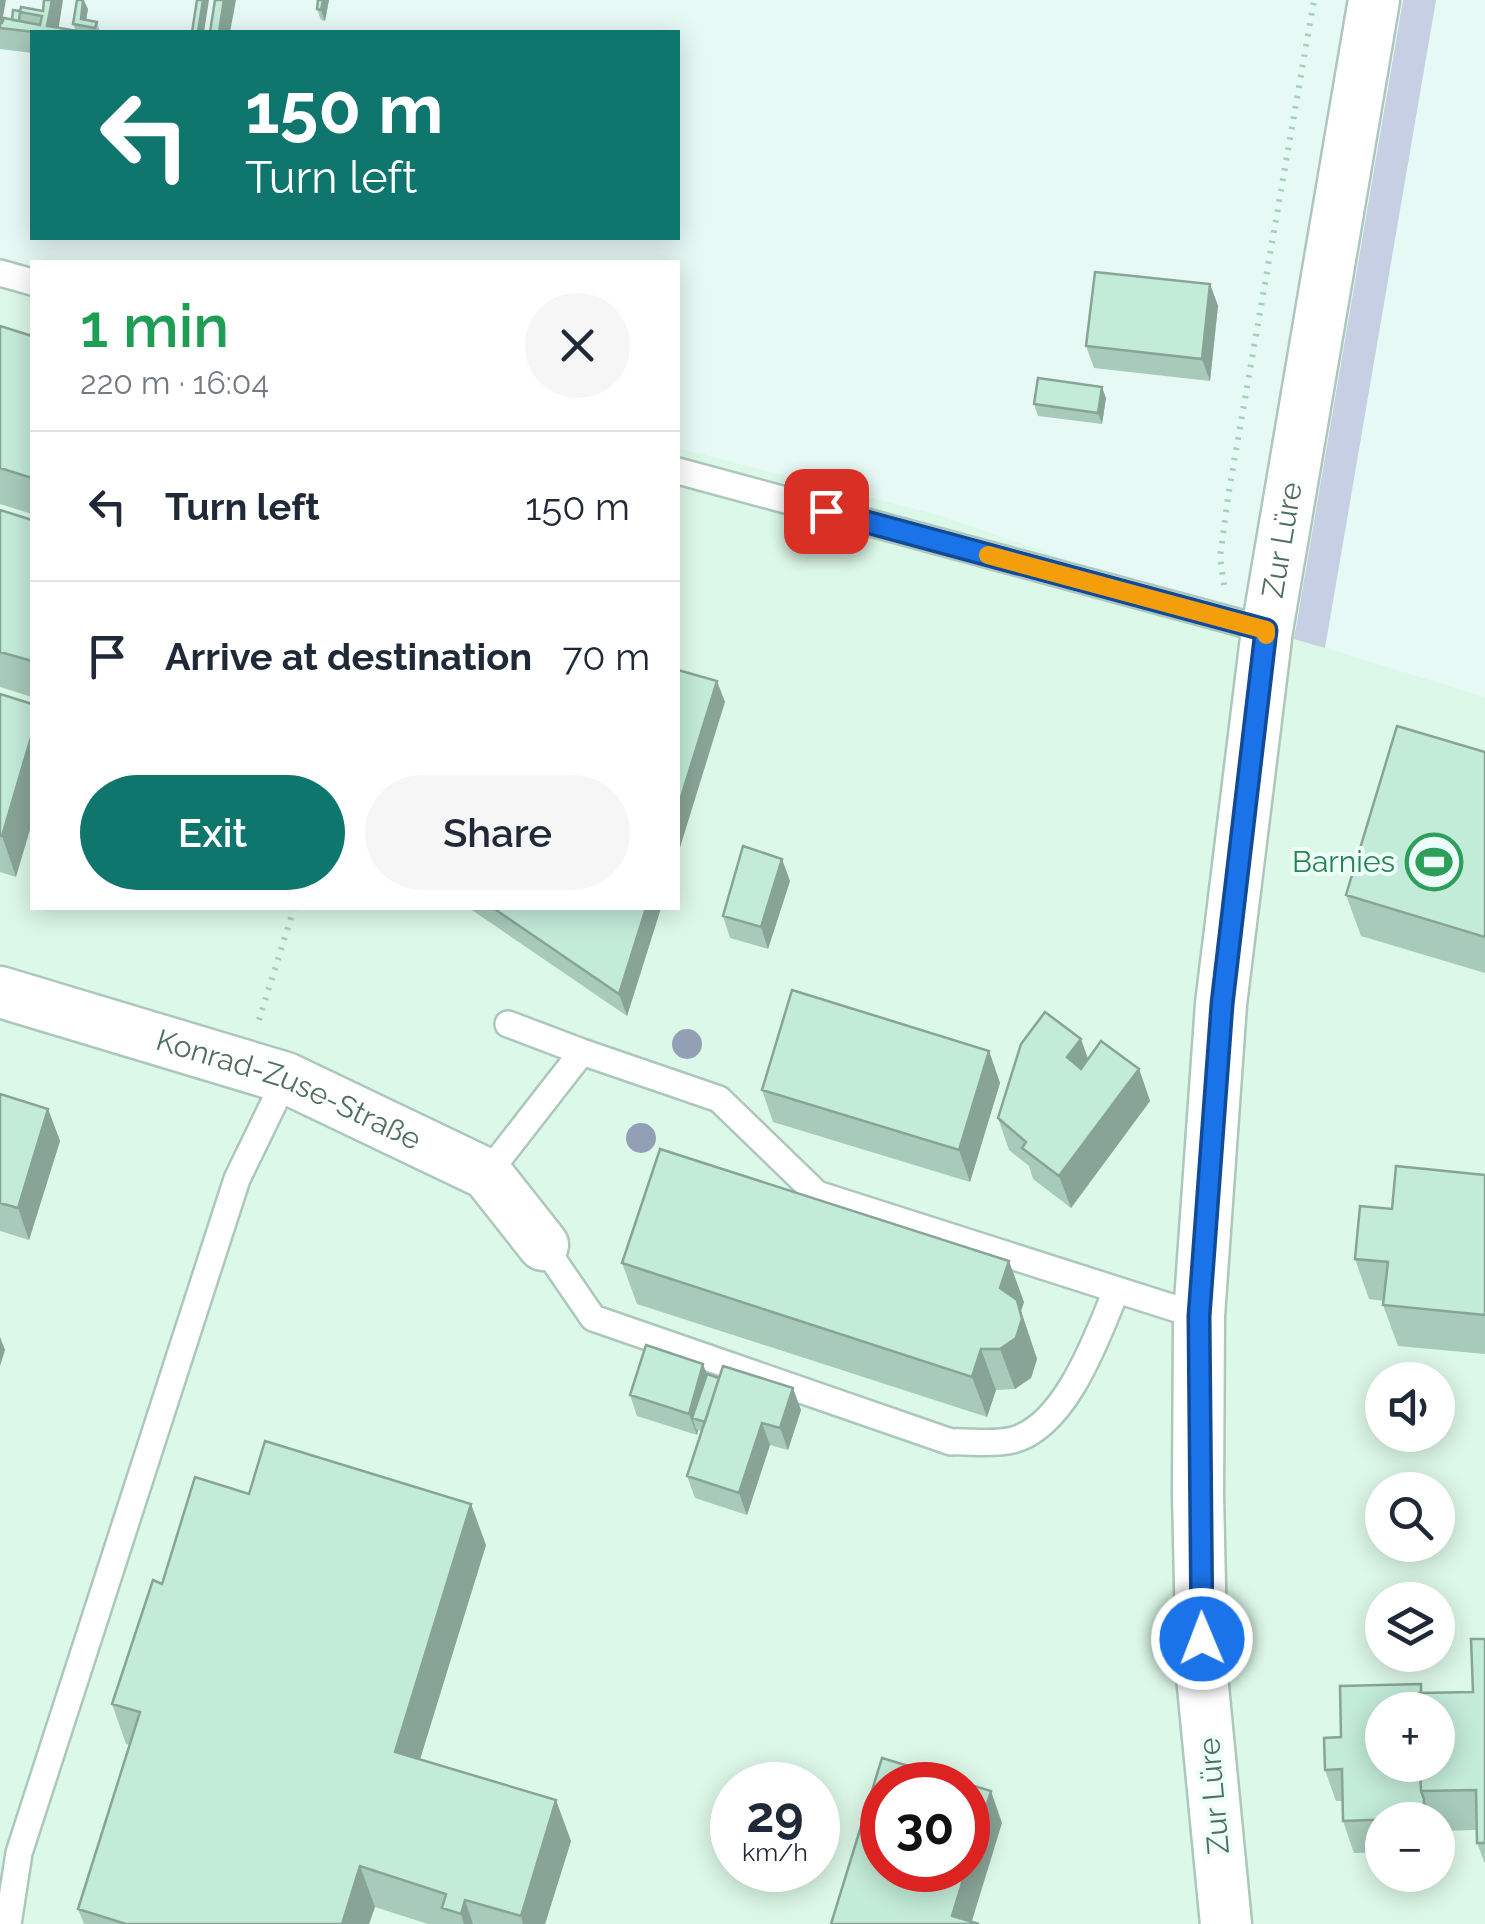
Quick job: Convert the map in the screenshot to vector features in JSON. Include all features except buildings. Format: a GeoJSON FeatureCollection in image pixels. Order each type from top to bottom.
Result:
{"type":"FeatureCollection","features":[{"type":"Feature","properties":{"kind":"street","name":"Zur Lüre"},"geometry":{"type":"LineString","coordinates":[[1226,1924],[1202,1676],[1199,1316],[1251,626],[1374,0]]}},
{"type":"Feature","properties":{"kind":"street","name":"Konrad-Zuse-Straße"},"geometry":{"type":"LineString","coordinates":[[0,992],[266,1071],[487,1174],[543,1245]]}},
{"type":"Feature","properties":{"kind":"lane"},"geometry":{"type":"LineString","coordinates":[[0,272],[30,281]]}},
{"type":"Feature","properties":{"kind":"lane"},"geometry":{"type":"LineString","coordinates":[[680,472],[1251,626]]}},
{"type":"Feature","properties":{"kind":"lane"},"geometry":{"type":"LineString","coordinates":[[508,1024],[718,1099],[817,1194],[1199,1316]]}},
{"type":"Feature","properties":{"kind":"lane"},"geometry":{"type":"LineString","coordinates":[[487,1174],[582,1052]]}},
{"type":"Feature","properties":{"kind":"lane"},"geometry":{"type":"LineString","coordinates":[[8,1924],[20,1852],[237,1180],[266,1071]]}},
{"type":"Feature","properties":{"kind":"lane"},"geometry":{"type":"LineString","coordinates":[[543,1245],[593,1318],[950,1442],[1013,1440],[1049,1419],[1091,1351],[1116,1292]]}},
{"type":"Feature","properties":{"kind":"path"},"geometry":{"type":"LineString","coordinates":[[1251,626],[1225,588],[1220,557],[1314,0]]}},
{"type":"Feature","properties":{"kind":"path"},"geometry":{"type":"LineString","coordinates":[[266,1071],[294,910]]}},
{"type":"Feature","properties":{"kind":"shaded area"},"geometry":{"type":"Polygon","coordinates":[[[1403,0],[1436,0],[1325,648],[1294,639],[1403,0]]]}},
{"type":"Feature","properties":{"kind":"shaded area"},"geometry":{"type":"Polygon","coordinates":[[[0,262],[30,271],[30,910],[680,910],[680,449],[942,516],[1267,630],[1485,697],[1485,1924],[0,1924],[0,262]]]}},
{"type":"Feature","properties":{"kind":"slow traffic"},"geometry":{"type":"LineString","coordinates":[[988,555],[1266,630],[1266,635]]}},
{"type":"Feature","properties":{"kind":"place","name":"Barnies"},"geometry":{"type":"Point","coordinates":[1434,862]}},
{"type":"Feature","properties":{"kind":"route"},"geometry":{"type":"LineString","coordinates":[[826,511],[1266,630],[1222,1004],[1199,1316],[1202,1639]]}}]}
